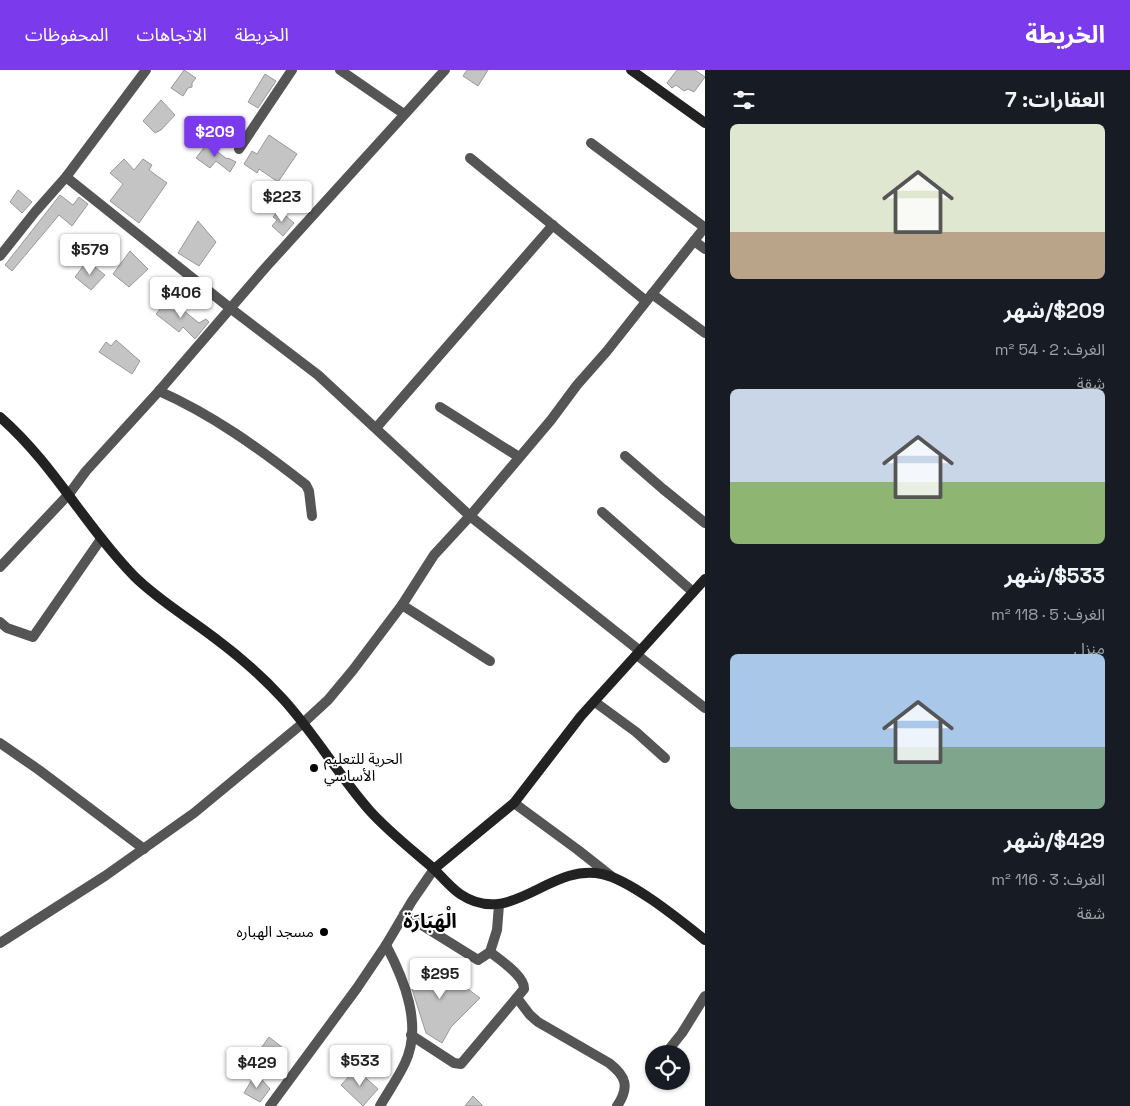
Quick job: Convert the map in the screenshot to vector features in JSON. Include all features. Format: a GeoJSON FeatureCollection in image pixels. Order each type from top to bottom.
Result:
{"type":"FeatureCollection","features":[{"type":"Feature","properties":{"kind":"street"},"geometry":{"type":"LineString","coordinates":[[1,252],[66,177],[146,70]]}},
{"type":"Feature","properties":{"kind":"street"},"geometry":{"type":"LineString","coordinates":[[239,149],[292,70]]}},
{"type":"Feature","properties":{"kind":"street"},"geometry":{"type":"LineString","coordinates":[[340,70],[404,114]]}},
{"type":"Feature","properties":{"kind":"street"},"geometry":{"type":"LineString","coordinates":[[0,567],[69,494],[86,471],[159,391],[230,308],[445,70]]}},
{"type":"Feature","properties":{"kind":"street"},"geometry":{"type":"LineString","coordinates":[[631,70],[705,123]]}},
{"type":"Feature","properties":{"kind":"street"},"geometry":{"type":"LineString","coordinates":[[0,943],[106,876],[212,799],[328,700],[402,604],[434,555],[470,516],[550,420],[576,385],[607,351],[705,227],[591,143]]}},
{"type":"Feature","properties":{"kind":"street"},"geometry":{"type":"LineString","coordinates":[[470,158],[553,225],[649,297],[705,333]]}},
{"type":"Feature","properties":{"kind":"street"},"geometry":{"type":"LineString","coordinates":[[66,177],[230,308],[318,374],[470,516],[705,708]]}},
{"type":"Feature","properties":{"kind":"street"},"geometry":{"type":"LineString","coordinates":[[376,428],[553,225]]}},
{"type":"Feature","properties":{"kind":"street"},"geometry":{"type":"LineString","coordinates":[[694,241],[705,249]]}},
{"type":"Feature","properties":{"kind":"street"},"geometry":{"type":"LineString","coordinates":[[159,391],[190,405],[221,423],[306,486],[309,491],[312,516]]}},
{"type":"Feature","properties":{"kind":"street"},"geometry":{"type":"LineString","coordinates":[[440,408],[519,457]]}},
{"type":"Feature","properties":{"kind":"street"},"geometry":{"type":"LineString","coordinates":[[0,417],[37,454],[69,494],[101,539],[135,577],[254,670],[283,699],[303,723],[369,810],[392,834],[434,869],[457,893],[472,902],[484,905],[500,905],[571,875],[590,873],[611,876]]}},
{"type":"Feature","properties":{"kind":"street"},"geometry":{"type":"LineString","coordinates":[[626,456],[705,523]]}},
{"type":"Feature","properties":{"kind":"street"},"geometry":{"type":"LineString","coordinates":[[602,512],[693,592]]}},
{"type":"Feature","properties":{"kind":"street"},"geometry":{"type":"LineString","coordinates":[[0,622],[7,628],[33,637],[101,539]]}},
{"type":"Feature","properties":{"kind":"street"},"geometry":{"type":"LineString","coordinates":[[270,1106],[386,945],[434,869],[514,803],[581,716],[705,579]]}},
{"type":"Feature","properties":{"kind":"street"},"geometry":{"type":"LineString","coordinates":[[402,604],[490,661]]}},
{"type":"Feature","properties":{"kind":"street"},"geometry":{"type":"LineString","coordinates":[[595,702],[636,732],[665,758]]}},
{"type":"Feature","properties":{"kind":"street"},"geometry":{"type":"LineString","coordinates":[[0,744],[144,849]]}},
{"type":"Feature","properties":{"kind":"street"},"geometry":{"type":"LineString","coordinates":[[514,803],[611,876],[671,914],[705,940]]}},
{"type":"Feature","properties":{"kind":"street"},"geometry":{"type":"LineString","coordinates":[[404,914],[478,960],[490,952],[498,930],[500,905]]}},
{"type":"Feature","properties":{"kind":"street"},"geometry":{"type":"LineString","coordinates":[[380,1106],[405,1063],[411,1044],[412,1022],[407,994],[399,969],[386,945]]}},
{"type":"Feature","properties":{"kind":"street"},"geometry":{"type":"LineString","coordinates":[[411,1035],[454,1063],[461,1064],[524,989],[524,982],[521,978],[490,952]]}},
{"type":"Feature","properties":{"kind":"street"},"geometry":{"type":"LineString","coordinates":[[672,1045],[705,996]]}},
{"type":"Feature","properties":{"kind":"street"},"geometry":{"type":"LineString","coordinates":[[517,998],[538,1022],[609,1063],[619,1071],[624,1081],[625,1090],[617,1106]]}},
{"type":"Feature","properties":{"kind":"building"},"geometry":{"type":"Polygon","coordinates":[[[184,70],[196,78],[192,83],[192,87],[188,88],[183,96],[171,88],[184,70]]]}},
{"type":"Feature","properties":{"kind":"building"},"geometry":{"type":"Polygon","coordinates":[[[467,70],[488,70],[478,86],[463,76],[467,70]]]}},
{"type":"Feature","properties":{"kind":"building"},"geometry":{"type":"Polygon","coordinates":[[[677,70],[695,70],[705,77],[694,92],[688,89],[684,91],[676,85],[672,88],[667,83],[677,70]]]}},
{"type":"Feature","properties":{"kind":"building"},"geometry":{"type":"Polygon","coordinates":[[[265,74],[276,81],[258,108],[248,102],[265,74]]]}},
{"type":"Feature","properties":{"kind":"building"},"geometry":{"type":"Polygon","coordinates":[[[161,100],[175,115],[161,130],[155,133],[143,121],[161,100]]]}},
{"type":"Feature","properties":{"kind":"building"},"geometry":{"type":"Polygon","coordinates":[[[269,135],[297,154],[278,182],[259,169],[257,173],[244,164],[252,151],[257,154],[269,135]]]}},
{"type":"Feature","properties":{"kind":"building"},"geometry":{"type":"Polygon","coordinates":[[[207,144],[227,159],[236,162],[230,172],[216,161],[210,168],[196,158],[207,144]]]}},
{"type":"Feature","properties":{"kind":"building"},"geometry":{"type":"Polygon","coordinates":[[[124,159],[134,170],[143,159],[152,165],[149,170],[167,183],[139,223],[110,201],[123,184],[110,173],[124,159]]]}},
{"type":"Feature","properties":{"kind":"building"},"geometry":{"type":"Polygon","coordinates":[[[18,190],[32,202],[22,213],[10,202],[18,190]]]}},
{"type":"Feature","properties":{"kind":"building"},"geometry":{"type":"Polygon","coordinates":[[[60,195],[73,205],[79,197],[88,204],[72,226],[59,215],[12,271],[5,265],[60,195]]]}},
{"type":"Feature","properties":{"kind":"building"},"geometry":{"type":"Polygon","coordinates":[[[279,210],[294,223],[283,236],[272,226],[277,220],[273,217],[279,210]]]}},
{"type":"Feature","properties":{"kind":"building"},"geometry":{"type":"Polygon","coordinates":[[[198,221],[216,242],[199,266],[178,253],[198,221]]]}},
{"type":"Feature","properties":{"kind":"building"},"geometry":{"type":"Polygon","coordinates":[[[130,251],[148,269],[129,287],[113,274],[130,251]]]}},
{"type":"Feature","properties":{"kind":"building"},"geometry":{"type":"Polygon","coordinates":[[[87,261],[105,275],[91,290],[75,277],[87,261]]]}},
{"type":"Feature","properties":{"kind":"building"},"geometry":{"type":"Polygon","coordinates":[[[169,299],[199,323],[206,319],[209,322],[195,339],[183,327],[179,332],[156,314],[169,299]]]}},
{"type":"Feature","properties":{"kind":"building"},"geometry":{"type":"Polygon","coordinates":[[[116,340],[140,361],[132,374],[99,352],[106,342],[111,346],[116,340]]]}},
{"type":"Feature","properties":{"kind":"building"},"geometry":{"type":"Polygon","coordinates":[[[427,959],[480,998],[451,1027],[442,1043],[426,1033],[411,986],[427,959]]]}},
{"type":"Feature","properties":{"kind":"building"},"geometry":{"type":"Polygon","coordinates":[[[269,1037],[283,1048],[270,1068],[260,1067],[261,1064],[254,1058],[269,1037]]]}},
{"type":"Feature","properties":{"kind":"building"},"geometry":{"type":"Polygon","coordinates":[[[356,1069],[378,1089],[363,1106],[341,1085],[356,1069]]]}},
{"type":"Feature","properties":{"kind":"building"},"geometry":{"type":"Polygon","coordinates":[[[256,1073],[270,1089],[260,1102],[244,1093],[256,1073]]]}},
{"type":"Feature","properties":{"kind":"building"},"geometry":{"type":"Polygon","coordinates":[[[473,1096],[483,1106],[465,1106],[473,1096]]]}},
{"type":"Feature","properties":{"kind":"place","name":"الحرية للتعليم الأساسي"},"geometry":{"type":"Point","coordinates":[314,768]}},
{"type":"Feature","properties":{"kind":"place","name":"مسجد الهباره"},"geometry":{"type":"Point","coordinates":[324,932]}},
{"type":"Feature","properties":{"kind":"district","name":"الْهَبَارَة"},"geometry":{"type":"Point","coordinates":[430,921]}}]}
